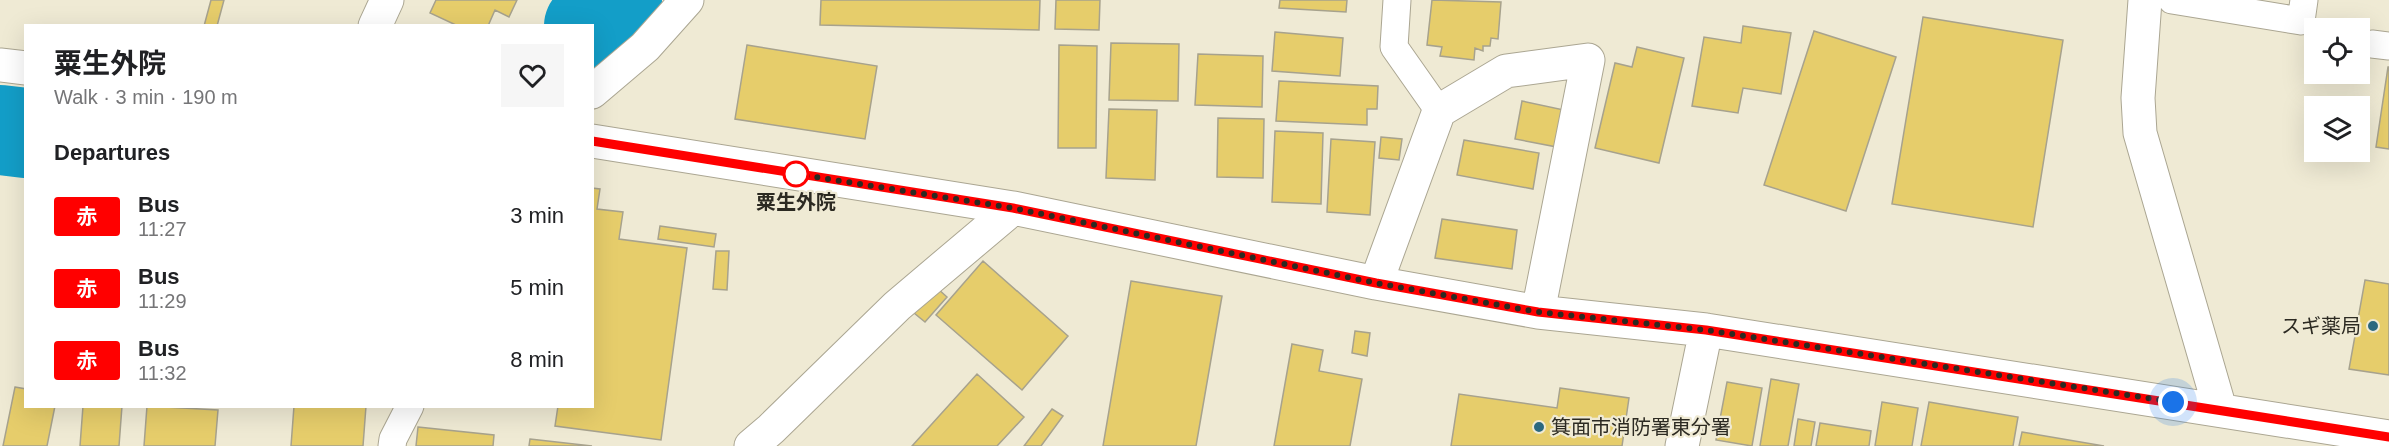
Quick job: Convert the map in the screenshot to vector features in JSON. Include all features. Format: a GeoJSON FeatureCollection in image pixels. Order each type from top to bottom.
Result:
{"type":"FeatureCollection","features":[{"type":"Feature","properties":{"kind":"street"},"geometry":{"type":"LineString","coordinates":[[376,24],[387,0]]}},
{"type":"Feature","properties":{"kind":"street"},"geometry":{"type":"LineString","coordinates":[[594,90],[645,47],[687,0]]}},
{"type":"Feature","properties":{"kind":"street"},"geometry":{"type":"LineString","coordinates":[[2145,0],[2138,98],[2140,133],[2220,409]]}},
{"type":"Feature","properties":{"kind":"street"},"geometry":{"type":"LineString","coordinates":[[1376,283],[1438,111],[1506,71],[1588,60],[1538,312]]}},
{"type":"Feature","properties":{"kind":"street"},"geometry":{"type":"LineString","coordinates":[[0,65],[24,68]]}},
{"type":"Feature","properties":{"kind":"street"},"geometry":{"type":"LineString","coordinates":[[594,141],[1013,208],[1376,283],[1538,312],[1706,330],[2389,437]]}},
{"type":"Feature","properties":{"kind":"street"},"geometry":{"type":"LineString","coordinates":[[751,446],[897,306],[1013,208]]}},
{"type":"Feature","properties":{"kind":"street"},"geometry":{"type":"LineString","coordinates":[[1682,446],[1706,330]]}},
{"type":"Feature","properties":{"kind":"lane"},"geometry":{"type":"LineString","coordinates":[[1397,0],[1394,47],[1438,111]]}},
{"type":"Feature","properties":{"kind":"lane"},"geometry":{"type":"LineString","coordinates":[[2172,0],[2301,21],[2304,0]]}},
{"type":"Feature","properties":{"kind":"lane"},"geometry":{"type":"LineString","coordinates":[[392,446],[409,408]]}},
{"type":"Feature","properties":{"kind":"building"},"geometry":{"type":"Polygon","coordinates":[[[211,0],[224,0],[218,24],[205,24],[211,0]]]}},
{"type":"Feature","properties":{"kind":"building"},"geometry":{"type":"Polygon","coordinates":[[[436,0],[517,0],[509,17],[495,10],[489,24],[454,24],[430,13],[436,0]]]}},
{"type":"Feature","properties":{"kind":"building"},"geometry":{"type":"Polygon","coordinates":[[[821,0],[1040,0],[1039,30],[820,25],[821,0]]]}},
{"type":"Feature","properties":{"kind":"building"},"geometry":{"type":"Polygon","coordinates":[[[1056,0],[1100,0],[1099,30],[1055,29],[1056,0]]]}},
{"type":"Feature","properties":{"kind":"building"},"geometry":{"type":"Polygon","coordinates":[[[1280,0],[1347,0],[1346,12],[1279,8],[1280,0]]]}},
{"type":"Feature","properties":{"kind":"building"},"geometry":{"type":"Polygon","coordinates":[[[1432,0],[1501,2],[1498,39],[1491,38],[1490,46],[1483,46],[1483,51],[1475,48],[1474,60],[1440,56],[1442,47],[1427,45],[1432,0]]]}},
{"type":"Feature","properties":{"kind":"building"},"geometry":{"type":"Polygon","coordinates":[[[1923,17],[2063,40],[2033,227],[1892,204],[1923,17]]]}},
{"type":"Feature","properties":{"kind":"building"},"geometry":{"type":"Polygon","coordinates":[[[1743,26],[1791,33],[1781,94],[1743,88],[1738,113],[1692,106],[1704,37],[1741,43],[1743,26]]]}},
{"type":"Feature","properties":{"kind":"building"},"geometry":{"type":"Polygon","coordinates":[[[1814,31],[1896,57],[1846,211],[1764,185],[1814,31]]]}},
{"type":"Feature","properties":{"kind":"building"},"geometry":{"type":"Polygon","coordinates":[[[1275,32],[1343,38],[1340,76],[1272,71],[1275,32]]]}},
{"type":"Feature","properties":{"kind":"building"},"geometry":{"type":"Polygon","coordinates":[[[1111,43],[1179,44],[1178,101],[1109,100],[1111,43]]]}},
{"type":"Feature","properties":{"kind":"building"},"geometry":{"type":"Polygon","coordinates":[[[747,45],[877,66],[865,139],[735,119],[747,45]]]}},
{"type":"Feature","properties":{"kind":"building"},"geometry":{"type":"Polygon","coordinates":[[[1059,45],[1097,46],[1096,148],[1058,148],[1059,45]]]}},
{"type":"Feature","properties":{"kind":"building"},"geometry":{"type":"Polygon","coordinates":[[[1637,47],[1684,58],[1659,163],[1595,148],[1615,63],[1632,67],[1637,47]]]}},
{"type":"Feature","properties":{"kind":"building"},"geometry":{"type":"Polygon","coordinates":[[[1198,54],[1263,56],[1262,107],[1195,105],[1198,54]]]}},
{"type":"Feature","properties":{"kind":"building"},"geometry":{"type":"Polygon","coordinates":[[[2389,67],[2389,149],[2376,147],[2389,67]]]}},
{"type":"Feature","properties":{"kind":"building"},"geometry":{"type":"Polygon","coordinates":[[[1279,81],[1378,86],[1377,109],[1367,109],[1367,125],[1276,121],[1279,81]]]}},
{"type":"Feature","properties":{"kind":"building"},"geometry":{"type":"Polygon","coordinates":[[[1522,101],[1564,110],[1557,147],[1515,139],[1522,101]]]}},
{"type":"Feature","properties":{"kind":"building"},"geometry":{"type":"Polygon","coordinates":[[[1109,109],[1157,110],[1155,180],[1106,178],[1109,109]]]}},
{"type":"Feature","properties":{"kind":"building"},"geometry":{"type":"Polygon","coordinates":[[[1218,118],[1264,119],[1263,178],[1217,177],[1218,118]]]}},
{"type":"Feature","properties":{"kind":"building"},"geometry":{"type":"Polygon","coordinates":[[[1275,131],[1323,133],[1321,204],[1272,202],[1275,131]]]}},
{"type":"Feature","properties":{"kind":"building"},"geometry":{"type":"Polygon","coordinates":[[[1381,137],[1402,139],[1399,160],[1379,158],[1381,137]]]}},
{"type":"Feature","properties":{"kind":"building"},"geometry":{"type":"Polygon","coordinates":[[[1331,139],[1375,142],[1370,215],[1327,212],[1331,139]]]}},
{"type":"Feature","properties":{"kind":"building"},"geometry":{"type":"Polygon","coordinates":[[[1464,140],[1539,153],[1533,189],[1457,175],[1464,140]]]}},
{"type":"Feature","properties":{"kind":"building"},"geometry":{"type":"Polygon","coordinates":[[[594,188],[600,189],[597,209],[623,212],[619,239],[687,248],[661,440],[555,426],[558,408],[594,408],[594,188]]]}},
{"type":"Feature","properties":{"kind":"building"},"geometry":{"type":"Polygon","coordinates":[[[1442,219],[1517,230],[1512,269],[1435,258],[1442,219]]]}},
{"type":"Feature","properties":{"kind":"building"},"geometry":{"type":"Polygon","coordinates":[[[660,226],[716,234],[714,247],[658,239],[660,226]]]}},
{"type":"Feature","properties":{"kind":"building"},"geometry":{"type":"Polygon","coordinates":[[[716,251],[729,251],[727,290],[713,289],[716,251]]]}},
{"type":"Feature","properties":{"kind":"building"},"geometry":{"type":"Polygon","coordinates":[[[983,261],[1068,336],[1022,390],[936,315],[983,261]]]}},
{"type":"Feature","properties":{"kind":"building","name":"スギ薬局"},"geometry":{"type":"Polygon","coordinates":[[[2365,280],[2389,284],[2389,375],[2349,369],[2365,280]]]}},
{"type":"Feature","properties":{"kind":"building"},"geometry":{"type":"Polygon","coordinates":[[[1131,281],[1222,296],[1196,446],[1103,446],[1131,281]]]}},
{"type":"Feature","properties":{"kind":"building"},"geometry":{"type":"Polygon","coordinates":[[[937,288],[947,297],[925,322],[914,313],[937,288]]]}},
{"type":"Feature","properties":{"kind":"building"},"geometry":{"type":"Polygon","coordinates":[[[1355,331],[1370,333],[1367,356],[1352,353],[1355,331]]]}},
{"type":"Feature","properties":{"kind":"building"},"geometry":{"type":"Polygon","coordinates":[[[1292,344],[1323,350],[1319,371],[1362,379],[1350,446],[1274,446],[1292,344]]]}},
{"type":"Feature","properties":{"kind":"building"},"geometry":{"type":"Polygon","coordinates":[[[977,374],[1024,417],[997,446],[912,446],[977,374]]]}},
{"type":"Feature","properties":{"kind":"building"},"geometry":{"type":"Polygon","coordinates":[[[1771,379],[1799,384],[1788,446],[1760,446],[1771,379]]]}},
{"type":"Feature","properties":{"kind":"building"},"geometry":{"type":"Polygon","coordinates":[[[1727,382],[1762,388],[1752,446],[1716,440],[1727,382]]]}},
{"type":"Feature","properties":{"kind":"building"},"geometry":{"type":"Polygon","coordinates":[[[15,387],[24,389],[24,408],[55,408],[47,446],[3,446],[15,387]]]}},
{"type":"Feature","properties":{"kind":"building","name":"箕面市消防署東分署"},"geometry":{"type":"Polygon","coordinates":[[[1560,388],[1629,398],[1622,446],[1451,446],[1459,394],[1557,408],[1560,388]]]}},
{"type":"Feature","properties":{"kind":"building"},"geometry":{"type":"Polygon","coordinates":[[[1882,402],[1918,408],[1912,446],[1875,446],[1882,402]]]}},
{"type":"Feature","properties":{"kind":"building"},"geometry":{"type":"Polygon","coordinates":[[[1929,402],[2018,417],[2013,446],[1921,446],[1929,402]]]}},
{"type":"Feature","properties":{"kind":"building"},"geometry":{"type":"Polygon","coordinates":[[[83,408],[122,408],[119,446],[80,446],[83,408]]]}},
{"type":"Feature","properties":{"kind":"building"},"geometry":{"type":"Polygon","coordinates":[[[147,408],[218,410],[215,446],[144,446],[147,408]]]}},
{"type":"Feature","properties":{"kind":"building"},"geometry":{"type":"Polygon","coordinates":[[[294,408],[366,408],[363,446],[291,446],[294,408]]]}},
{"type":"Feature","properties":{"kind":"building"},"geometry":{"type":"Polygon","coordinates":[[[1052,409],[1063,416],[1041,446],[1024,446],[1052,409]]]}},
{"type":"Feature","properties":{"kind":"building"},"geometry":{"type":"Polygon","coordinates":[[[1798,419],[1815,422],[1811,446],[1794,446],[1798,419]]]}},
{"type":"Feature","properties":{"kind":"building"},"geometry":{"type":"Polygon","coordinates":[[[1820,423],[1871,431],[1869,446],[1816,446],[1820,423]]]}},
{"type":"Feature","properties":{"kind":"building"},"geometry":{"type":"Polygon","coordinates":[[[418,427],[494,435],[493,446],[416,446],[418,427]]]}},
{"type":"Feature","properties":{"kind":"building"},"geometry":{"type":"Polygon","coordinates":[[[2022,432],[2104,446],[2019,446],[2022,432]]]}},
{"type":"Feature","properties":{"kind":"building"},"geometry":{"type":"Polygon","coordinates":[[[530,439],[592,446],[529,446],[530,439]]]}},
{"type":"Feature","properties":{"kind":"waterway"},"geometry":{"type":"LineString","coordinates":[[591,24],[617,0]]}},
{"type":"Feature","properties":{"kind":"waterway"},"geometry":{"type":"LineString","coordinates":[[0,130],[24,133]]}},
{"type":"Feature","properties":{"kind":"bus line","name":"赤"},"geometry":{"type":"LineString","coordinates":[[594,141],[1013,208],[1376,283],[1538,312],[1706,330],[2389,437]]}},
{"type":"Feature","properties":{"kind":"place","name":"粟生外院"},"geometry":{"type":"Point","coordinates":[796,174]}},
{"type":"Feature","properties":{"kind":"place","name":"スギ薬局"},"geometry":{"type":"Point","coordinates":[2373,326]}},
{"type":"Feature","properties":{"kind":"place","name":"箕面市消防署東分署"},"geometry":{"type":"Point","coordinates":[1539,427]}},
{"type":"Feature","properties":{"kind":"route"},"geometry":{"type":"LineString","coordinates":[[796,174],[1013,208],[1376,283],[1538,312],[1706,330],[2173,402]]}}]}
